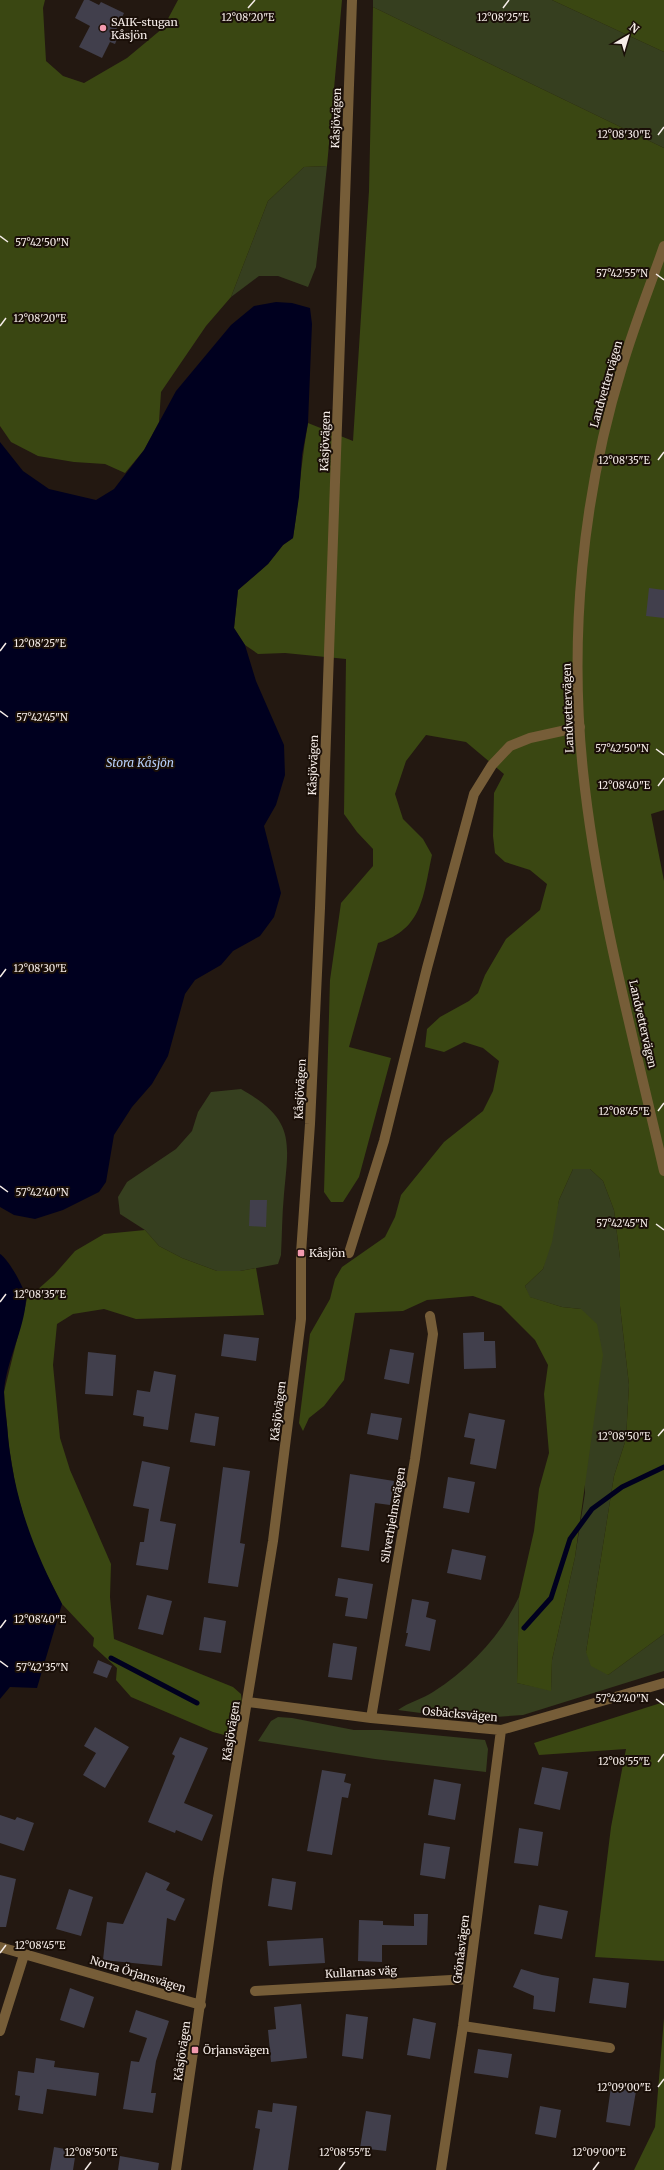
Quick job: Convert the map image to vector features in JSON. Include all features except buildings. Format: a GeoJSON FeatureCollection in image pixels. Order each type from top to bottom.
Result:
{"type":"FeatureCollection","features":[{"type":"Feature","properties":{"kind":"street","name":"Kåsjövägen"},"geometry":{"type":"LineString","coordinates":[[176,2170],[218,1879],[248,1702],[287,1441],[301,1319],[301,1253],[310,1124],[320,908],[352,0]]}},
{"type":"Feature","properties":{"kind":"street","name":"Landvettervägen"},"geometry":{"type":"LineString","coordinates":[[664,246],[621,368],[603,439],[595,481],[582,574],[578,634],[582,770],[593,850],[664,1171]]}},
{"type":"Feature","properties":{"kind":"street"},"geometry":{"type":"LineString","coordinates":[[349,1253],[384,1141],[427,968],[474,794],[492,765],[510,746],[530,738],[580,727]]}},
{"type":"Feature","properties":{"kind":"street","name":"Silverhjelmsvägen"},"geometry":{"type":"LineString","coordinates":[[371,1718],[415,1459],[433,1334],[430,1316]]}},
{"type":"Feature","properties":{"kind":"street","name":"Osbäcksvägen"},"geometry":{"type":"LineString","coordinates":[[248,1702],[371,1718],[501,1730],[664,1683]]}},
{"type":"Feature","properties":{"kind":"street","name":"Grönåsvägen"},"geometry":{"type":"LineString","coordinates":[[441,2170],[464,2026],[501,1730]]}},
{"type":"Feature","properties":{"kind":"street","name":"Norra Örjansvägen"},"geometry":{"type":"LineString","coordinates":[[0,1947],[201,2004]]}},
{"type":"Feature","properties":{"kind":"street"},"geometry":{"type":"LineString","coordinates":[[0,2031],[24,1955]]}},
{"type":"Feature","properties":{"kind":"street","name":"Kullarnas väg"},"geometry":{"type":"LineString","coordinates":[[255,1990],[469,1979]]}},
{"type":"Feature","properties":{"kind":"street"},"geometry":{"type":"LineString","coordinates":[[464,2026],[610,2048]]}},
{"type":"Feature","properties":{"kind":"green space"},"geometry":{"type":"Polygon","coordinates":[[[0,0],[45,0],[43,8],[46,61],[63,76],[84,83],[127,58],[163,28],[178,0],[342,0],[327,166],[304,167],[268,201],[231,297],[206,326],[161,392],[159,422],[144,450],[125,473],[105,464],[74,462],[38,456],[11,442],[0,426],[0,0]]]}},
{"type":"Feature","properties":{"kind":"green space"},"geometry":{"type":"Polygon","coordinates":[[[373,0],[552,0],[664,52],[664,148],[373,7],[373,0]]]}},
{"type":"Feature","properties":{"kind":"green space"},"geometry":{"type":"Polygon","coordinates":[[[552,0],[664,0],[664,52],[552,0]]]}},
{"type":"Feature","properties":{"kind":"green space"},"geometry":{"type":"Polygon","coordinates":[[[373,7],[664,148],[664,810],[651,814],[664,881],[664,1634],[608,1675],[591,1666],[586,1652],[614,1476],[626,1439],[629,1385],[620,1306],[620,1258],[614,1210],[603,1181],[590,1169],[573,1169],[559,1200],[552,1242],[543,1269],[525,1286],[530,1297],[562,1307],[581,1309],[597,1324],[603,1355],[575,1557],[552,1660],[551,1691],[517,1683],[519,1597],[534,1531],[539,1489],[549,1453],[544,1394],[548,1365],[535,1340],[501,1306],[473,1296],[427,1300],[403,1311],[355,1313],[344,1380],[324,1406],[309,1418],[303,1431],[299,1423],[310,1334],[330,1299],[335,1279],[342,1267],[385,1237],[395,1217],[401,1195],[444,1142],[483,1111],[493,1091],[499,1061],[483,1048],[464,1042],[444,1052],[425,1047],[427,1029],[440,1017],[469,1001],[478,993],[485,975],[506,939],[540,910],[547,884],[530,870],[505,862],[495,853],[493,836],[494,793],[504,774],[466,742],[426,735],[406,761],[395,794],[403,819],[423,839],[432,855],[423,897],[412,920],[404,929],[393,937],[378,943],[349,1047],[391,1058],[359,1177],[343,1202],[331,1202],[324,1192],[330,980],[341,903],[373,866],[373,849],[357,832],[344,814],[346,659],[285,653],[258,654],[245,645],[234,628],[238,590],[268,564],[283,545],[293,538],[308,423],[353,441],[369,191],[373,7]]]}},
{"type":"Feature","properties":{"kind":"green space"},"geometry":{"type":"Polygon","coordinates":[[[327,166],[316,267],[308,287],[278,276],[259,276],[231,297],[268,201],[304,167],[327,166]]]}},
{"type":"Feature","properties":{"kind":"green space"},"geometry":{"type":"Polygon","coordinates":[[[241,1089],[259,1100],[271,1111],[280,1122],[285,1133],[287,1159],[281,1255],[278,1264],[240,1271],[217,1271],[182,1258],[159,1246],[145,1230],[120,1214],[118,1197],[127,1182],[176,1149],[192,1131],[198,1112],[211,1092],[241,1089]]]}},
{"type":"Feature","properties":{"kind":"green space"},"geometry":{"type":"Polygon","coordinates":[[[573,1169],[590,1169],[603,1181],[614,1210],[620,1258],[620,1306],[629,1385],[626,1439],[614,1476],[586,1652],[608,1675],[664,1634],[664,1671],[523,1715],[466,1719],[398,1710],[447,1683],[471,1662],[483,1650],[503,1625],[519,1597],[517,1683],[551,1690],[552,1660],[575,1557],[585,1493],[581,1309],[562,1307],[529,1297],[525,1286],[543,1269],[559,1200],[573,1169]]]}},
{"type":"Feature","properties":{"kind":"green space"},"geometry":{"type":"Polygon","coordinates":[[[145,1230],[159,1246],[182,1258],[217,1271],[240,1271],[256,1268],[264,1315],[136,1319],[104,1309],[73,1314],[57,1324],[53,1365],[60,1438],[70,1470],[111,1564],[110,1597],[114,1639],[233,1687],[241,1694],[242,1704],[232,1737],[213,1732],[131,1697],[116,1680],[117,1668],[93,1646],[94,1638],[62,1604],[41,1563],[28,1531],[16,1489],[9,1447],[4,1392],[27,1299],[54,1275],[75,1251],[104,1234],[145,1230]]]}},
{"type":"Feature","properties":{"kind":"green space"},"geometry":{"type":"Polygon","coordinates":[[[664,1702],[664,1961],[595,1957],[611,1827],[626,1749],[539,1755],[534,1743],[664,1702]]]}},
{"type":"Feature","properties":{"kind":"green space"},"geometry":{"type":"Polygon","coordinates":[[[278,1717],[292,1718],[354,1730],[381,1730],[485,1740],[488,1749],[486,1772],[375,1759],[258,1741],[271,1721],[278,1717]]]}},
{"type":"Feature","properties":{"kind":"green space"},"geometry":{"type":"Polygon","coordinates":[[[664,2018],[664,2170],[634,2170],[655,2127],[664,2018]]]}},
{"type":"Feature","properties":{"kind":"water","name":"Stora Kåsjön"},"geometry":{"type":"Polygon","coordinates":[[[276,302],[292,303],[310,308],[312,324],[308,423],[302,455],[299,497],[293,538],[283,545],[268,564],[238,590],[234,628],[245,645],[256,681],[284,745],[285,775],[276,805],[264,826],[281,893],[274,917],[260,936],[233,951],[221,965],[195,980],[185,994],[168,1056],[152,1084],[132,1107],[114,1135],[106,1182],[99,1192],[63,1210],[35,1219],[14,1215],[0,1207],[0,442],[23,471],[49,489],[96,500],[114,489],[144,450],[176,391],[231,325],[254,306],[276,302]]]}},
{"type":"Feature","properties":{"kind":"water"},"geometry":{"type":"Polygon","coordinates":[[[0,1254],[7,1261],[16,1275],[23,1289],[26,1300],[25,1312],[5,1380],[4,1392],[13,1473],[18,1496],[32,1539],[62,1604],[37,1688],[10,1687],[0,1699],[0,1254]]]}},
{"type":"Feature","properties":{"kind":"waterway"},"geometry":{"type":"LineString","coordinates":[[524,1628],[551,1598],[570,1539],[592,1509],[622,1487],[664,1467]]}},
{"type":"Feature","properties":{"kind":"waterway"},"geometry":{"type":"LineString","coordinates":[[111,1658],[197,1703]]}},
{"type":"Feature","properties":{"kind":"place","name":"SAIK-stugan Kåsjön"},"geometry":{"type":"Point","coordinates":[103,28]}},
{"type":"Feature","properties":{"kind":"place","name":"Kåsjön"},"geometry":{"type":"Point","coordinates":[301,1253]}},
{"type":"Feature","properties":{"kind":"place","name":"Örjansvägen"},"geometry":{"type":"Point","coordinates":[195,2050]}}]}
